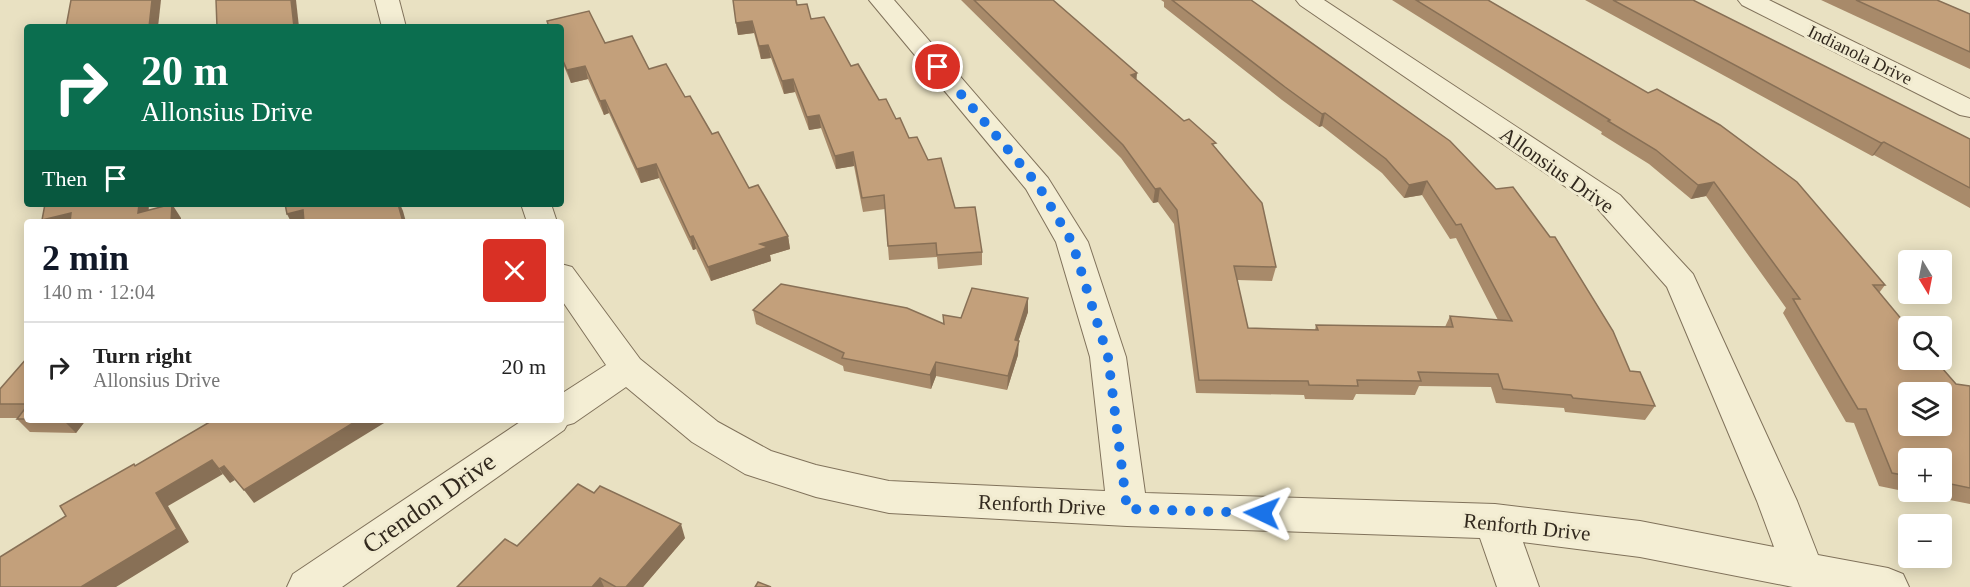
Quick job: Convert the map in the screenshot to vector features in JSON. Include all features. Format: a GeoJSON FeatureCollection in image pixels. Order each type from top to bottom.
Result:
{"type":"FeatureCollection","features":[{"type":"Feature","properties":{"kind":"street"},"geometry":{"type":"LineString","coordinates":[[387,0],[393,24]]}},
{"type":"Feature","properties":{"kind":"street"},"geometry":{"type":"LineString","coordinates":[[881,0],[1038,185],[1072,242],[1108,357],[1127,509]]}},
{"type":"Feature","properties":{"kind":"street","name":"Allonsius Drive"},"geometry":{"type":"LineString","coordinates":[[1308,0],[1609,202],[1682,282],[1777,501],[1803,569]]}},
{"type":"Feature","properties":{"kind":"street","name":"Indianola Drive"},"geometry":{"type":"LineString","coordinates":[[1750,0],[1970,109]]}},
{"type":"Feature","properties":{"kind":"street","name":"Renforth Drive"},"geometry":{"type":"LineString","coordinates":[[564,279],[627,368],[705,432],[759,463],[816,481],[889,497],[1127,509],[1495,521],[1640,539],[1888,587]]}},
{"type":"Feature","properties":{"kind":"street"},"geometry":{"type":"LineString","coordinates":[[564,411],[627,368]]}},
{"type":"Feature","properties":{"kind":"street","name":"Crendon Drive"},"geometry":{"type":"LineString","coordinates":[[308,587],[546,423]]}},
{"type":"Feature","properties":{"kind":"street"},"geometry":{"type":"LineString","coordinates":[[1495,521],[1518,587]]}},
{"type":"Feature","properties":{"kind":"building"},"geometry":{"type":"Polygon","coordinates":[[[71,0],[152,0],[149,24],[67,24],[71,0]]]}},
{"type":"Feature","properties":{"kind":"building"},"geometry":{"type":"Polygon","coordinates":[[[216,0],[291,0],[294,24],[217,24],[216,0]]]}},
{"type":"Feature","properties":{"kind":"building"},"geometry":{"type":"Polygon","coordinates":[[[733,0],[796,0],[797,5],[807,4],[811,19],[824,17],[851,66],[858,64],[879,100],[886,99],[896,119],[900,118],[909,138],[917,137],[928,160],[941,158],[955,208],[975,207],[982,252],[937,255],[936,243],[888,246],[884,195],[862,198],[853,152],[835,156],[819,115],[807,117],[793,79],[782,81],[768,45],[759,46],[752,21],[736,23],[733,0]]]}},
{"type":"Feature","properties":{"kind":"building"},"geometry":{"type":"Polygon","coordinates":[[[974,0],[1053,0],[1137,73],[1131,75],[1184,121],[1189,119],[1216,143],[1212,144],[1262,203],[1276,267],[1234,266],[1248,328],[1318,330],[1316,325],[1453,327],[1450,316],[1512,321],[1461,224],[1456,225],[1427,181],[1409,185],[1386,159],[1325,113],[1322,114],[1285,87],[1172,0],[1251,0],[1450,141],[1496,189],[1513,187],[1550,237],[1555,237],[1613,331],[1630,371],[1640,372],[1655,406],[1503,389],[1498,374],[1418,372],[1421,381],[1357,380],[1358,386],[1309,385],[1308,381],[1199,380],[1177,210],[1160,188],[1155,189],[1123,145],[974,0]]]}},
{"type":"Feature","properties":{"kind":"building"},"geometry":{"type":"Polygon","coordinates":[[[1416,0],[1488,0],[1648,93],[1657,89],[1720,125],[1797,182],[1885,285],[1873,285],[1899,316],[1898,370],[1944,370],[1956,384],[1970,386],[1970,488],[1952,484],[1952,448],[1898,448],[1898,474],[1892,473],[1866,409],[1858,409],[1793,299],[1800,299],[1714,182],[1698,185],[1656,150],[1608,121],[1610,120],[1416,0]]]}},
{"type":"Feature","properties":{"kind":"building"},"geometry":{"type":"Polygon","coordinates":[[[1613,0],[1693,0],[1970,139],[1970,188],[1884,142],[1881,143],[1613,0]]]}},
{"type":"Feature","properties":{"kind":"building"},"geometry":{"type":"Polygon","coordinates":[[[1856,0],[1937,0],[1970,14],[1970,52],[1856,0]]]}},
{"type":"Feature","properties":{"kind":"building"},"geometry":{"type":"Polygon","coordinates":[[[589,11],[605,43],[632,36],[649,69],[666,64],[685,97],[690,96],[712,134],[718,132],[749,188],[758,185],[788,236],[760,244],[768,247],[708,267],[693,236],[690,237],[656,164],[637,169],[605,100],[600,101],[585,66],[567,70],[564,63],[564,24],[548,24],[547,21],[589,11]]]}},
{"type":"Feature","properties":{"kind":"building"},"geometry":{"type":"Polygon","coordinates":[[[44,207],[139,207],[138,213],[161,207],[172,207],[171,219],[70,219],[71,213],[42,219],[44,207]]]}},
{"type":"Feature","properties":{"kind":"building"},"geometry":{"type":"Polygon","coordinates":[[[286,207],[399,207],[402,219],[304,219],[303,210],[287,214],[286,207]]]}},
{"type":"Feature","properties":{"kind":"building"},"geometry":{"type":"Polygon","coordinates":[[[781,284],[907,308],[944,324],[943,315],[961,318],[972,288],[1028,298],[1015,340],[1019,341],[1008,376],[936,362],[930,375],[842,358],[844,353],[753,310],[781,284]]]}},
{"type":"Feature","properties":{"kind":"building"},"geometry":{"type":"Polygon","coordinates":[[[24,361],[24,404],[0,404],[0,389],[24,361]]]}},
{"type":"Feature","properties":{"kind":"building"},"geometry":{"type":"Polygon","coordinates":[[[24,410],[24,419],[17,419],[24,410]]]}},
{"type":"Feature","properties":{"kind":"building"},"geometry":{"type":"Polygon","coordinates":[[[208,423],[353,423],[244,490],[224,466],[219,469],[212,460],[156,493],[177,529],[81,587],[0,587],[0,557],[66,516],[60,506],[134,464],[135,466],[208,423]]]}},
{"type":"Feature","properties":{"kind":"building"},"geometry":{"type":"Polygon","coordinates":[[[578,484],[594,493],[600,486],[681,524],[626,587],[616,587],[600,578],[592,587],[457,587],[505,539],[517,546],[578,484]]]}},
{"type":"Feature","properties":{"kind":"building"},"geometry":{"type":"Polygon","coordinates":[[[758,582],[771,587],[755,587],[758,582]]]}},
{"type":"Feature","properties":{"kind":"route"},"geometry":{"type":"LineString","coordinates":[[938,67],[1038,185],[1072,242],[1108,357],[1127,509],[1262,513]]}}]}
